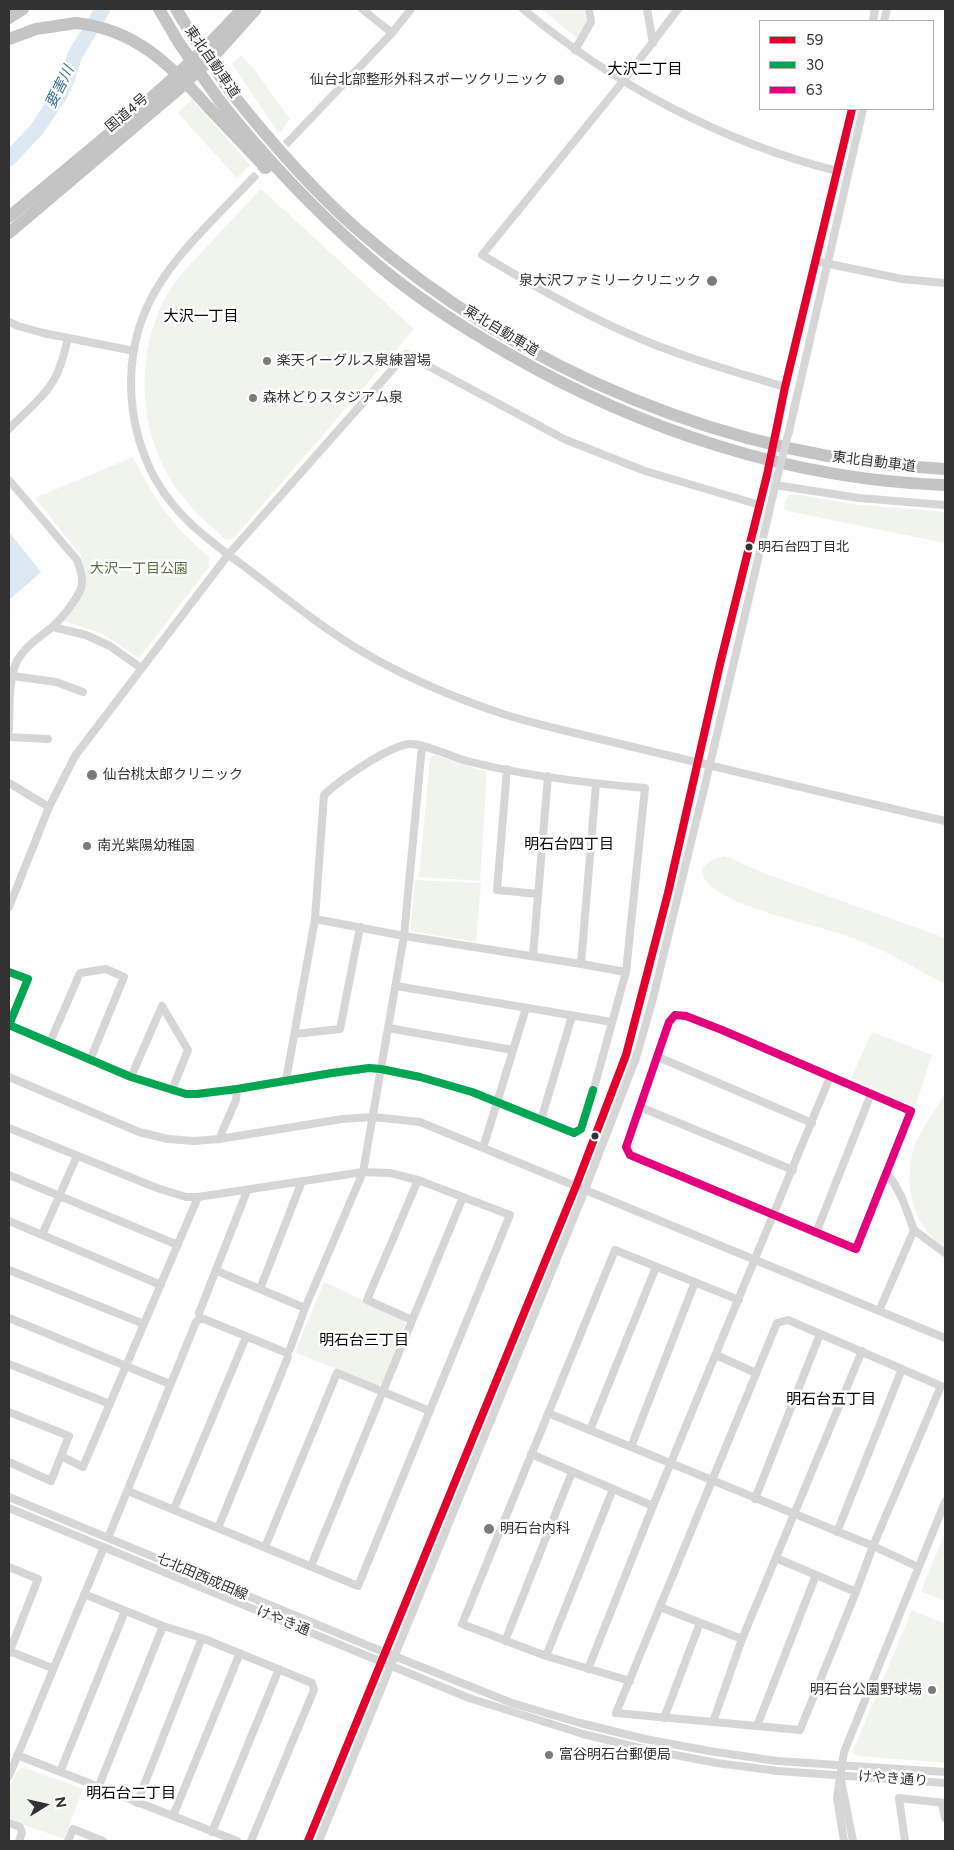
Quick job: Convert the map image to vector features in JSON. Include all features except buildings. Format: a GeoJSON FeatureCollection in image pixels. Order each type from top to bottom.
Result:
{"type":"FeatureCollection","features":[{"type":"Feature","properties":{"kind":"highway"},"geometry":{"type":"LineString","coordinates":[[9,18],[23,9]]}},
{"type":"Feature","properties":{"kind":"highway","name":"東北自動車道"},"geometry":{"type":"LineString","coordinates":[[159,9],[219,100],[264,154],[299,191],[366,255],[440,312],[488,342],[610,406],[698,440],[796,466],[888,482],[945,485]]}},
{"type":"Feature","properties":{"kind":"highway","name":"東北自動車道"},"geometry":{"type":"LineString","coordinates":[[176,9],[230,91],[288,161],[356,228],[431,288],[468,314],[575,374],[658,409],[702,424],[800,451],[890,465],[945,469]]}},
{"type":"Feature","properties":{"kind":"highway","name":"国道4号"},"geometry":{"type":"LineString","coordinates":[[9,217],[163,88],[242,9]]}},
{"type":"Feature","properties":{"kind":"highway","name":"国道4号"},"geometry":{"type":"LineString","coordinates":[[9,233],[179,89],[213,57],[256,9]]}},
{"type":"Feature","properties":{"kind":"highway"},"geometry":{"type":"LineString","coordinates":[[9,39],[36,28],[76,23],[97,25],[124,35],[147,49],[166,64],[294,196],[366,255]]}},
{"type":"Feature","properties":{"kind":"street"},"geometry":{"type":"LineString","coordinates":[[362,9],[392,33]]}},
{"type":"Feature","properties":{"kind":"street"},"geometry":{"type":"LineString","coordinates":[[292,138],[392,33],[411,9]]}},
{"type":"Feature","properties":{"kind":"street"},"geometry":{"type":"LineString","coordinates":[[523,9],[575,50],[623,81],[669,106],[738,139],[792,160],[837,171]]}},
{"type":"Feature","properties":{"kind":"street"},"geometry":{"type":"LineString","coordinates":[[575,50],[591,22],[589,9]]}},
{"type":"Feature","properties":{"kind":"street"},"geometry":{"type":"LineString","coordinates":[[647,9],[653,42]]}},
{"type":"Feature","properties":{"kind":"street"},"geometry":{"type":"LineString","coordinates":[[678,9],[623,81],[482,255],[545,293],[628,334],[686,357],[786,387]]}},
{"type":"Feature","properties":{"kind":"street"},"geometry":{"type":"LineString","coordinates":[[308,1841],[576,1186],[626,1055],[646,979],[720,664],[778,429],[815,261],[852,110]]}},
{"type":"Feature","properties":{"kind":"street"},"geometry":{"type":"LineString","coordinates":[[319,1841],[585,1190],[636,1058],[652,1002],[710,766],[863,110]]}},
{"type":"Feature","properties":{"kind":"street"},"geometry":{"type":"LineString","coordinates":[[251,180],[201,233],[154,292],[144,315],[134,352],[131,388],[132,406],[135,426],[147,463],[165,496],[197,530],[312,618],[363,652],[436,689],[505,715],[710,766],[945,821]]}},
{"type":"Feature","properties":{"kind":"street"},"geometry":{"type":"LineString","coordinates":[[815,261],[902,279],[945,283]]}},
{"type":"Feature","properties":{"kind":"street"},"geometry":{"type":"LineString","coordinates":[[9,322],[18,326],[68,338],[134,352]]}},
{"type":"Feature","properties":{"kind":"street"},"geometry":{"type":"LineString","coordinates":[[9,429],[56,378],[63,360],[68,338]]}},
{"type":"Feature","properties":{"kind":"street"},"geometry":{"type":"LineString","coordinates":[[9,907],[49,807],[75,756],[228,554],[406,354],[564,439],[645,471],[760,504]]}},
{"type":"Feature","properties":{"kind":"street"},"geometry":{"type":"LineString","coordinates":[[9,480],[77,560],[82,572],[80,594],[53,627],[25,649],[16,663],[13,676],[9,730]]}},
{"type":"Feature","properties":{"kind":"street"},"geometry":{"type":"LineString","coordinates":[[776,481],[859,498],[945,505]]}},
{"type":"Feature","properties":{"kind":"street"},"geometry":{"type":"LineString","coordinates":[[53,627],[86,635],[110,646],[141,668]]}},
{"type":"Feature","properties":{"kind":"street"},"geometry":{"type":"LineString","coordinates":[[13,676],[56,682],[83,692]]}},
{"type":"Feature","properties":{"kind":"street"},"geometry":{"type":"LineString","coordinates":[[9,737],[48,739]]}},
{"type":"Feature","properties":{"kind":"street"},"geometry":{"type":"LineString","coordinates":[[9,972],[28,979],[9,1025],[130,1077],[186,1094],[197,1094],[369,1068],[381,1068],[463,1089],[574,1133],[581,1129],[626,972],[645,788],[596,784],[507,769],[467,761],[411,744],[395,747],[324,794],[315,919],[286,1080]]}},
{"type":"Feature","properties":{"kind":"street"},"geometry":{"type":"LineString","coordinates":[[218,1528],[288,1357],[287,1353],[305,1308],[364,1172],[404,936],[422,746]]}},
{"type":"Feature","properties":{"kind":"street"},"geometry":{"type":"LineString","coordinates":[[507,769],[497,890],[538,894]]}},
{"type":"Feature","properties":{"kind":"street"},"geometry":{"type":"LineString","coordinates":[[533,956],[548,776]]}},
{"type":"Feature","properties":{"kind":"street"},"geometry":{"type":"LineString","coordinates":[[9,783],[49,807]]}},
{"type":"Feature","properties":{"kind":"street"},"geometry":{"type":"LineString","coordinates":[[582,964],[596,784]]}},
{"type":"Feature","properties":{"kind":"street"},"geometry":{"type":"LineString","coordinates":[[315,919],[404,936],[626,972]]}},
{"type":"Feature","properties":{"kind":"street"},"geometry":{"type":"LineString","coordinates":[[294,1034],[340,1029],[360,927]]}},
{"type":"Feature","properties":{"kind":"street"},"geometry":{"type":"LineString","coordinates":[[50,1042],[80,973],[106,969],[124,977],[90,1060]]}},
{"type":"Feature","properties":{"kind":"street"},"geometry":{"type":"LineString","coordinates":[[396,986],[612,1022]]}},
{"type":"Feature","properties":{"kind":"street"},"geometry":{"type":"LineString","coordinates":[[130,1077],[162,1006],[188,1050],[172,1090]]}},
{"type":"Feature","properties":{"kind":"street"},"geometry":{"type":"LineString","coordinates":[[483,1148],[526,1008]]}},
{"type":"Feature","properties":{"kind":"street"},"geometry":{"type":"LineString","coordinates":[[675,1015],[686,1016],[722,1030],[830,1077],[911,1111],[856,1249],[816,1234],[630,1155],[626,1147],[669,1022],[675,1015]]}},
{"type":"Feature","properties":{"kind":"street"},"geometry":{"type":"LineString","coordinates":[[540,1120],[572,1016]]}},
{"type":"Feature","properties":{"kind":"street"},"geometry":{"type":"LineString","coordinates":[[388,1028],[513,1050]]}},
{"type":"Feature","properties":{"kind":"street"},"geometry":{"type":"LineString","coordinates":[[658,1057],[812,1123]]}},
{"type":"Feature","properties":{"kind":"street"},"geometry":{"type":"LineString","coordinates":[[9,1077],[139,1132],[168,1139],[194,1141],[219,1139],[342,1119],[373,1117],[420,1122],[945,1338]]}},
{"type":"Feature","properties":{"kind":"street"},"geometry":{"type":"LineString","coordinates":[[588,1668],[830,1077]]}},
{"type":"Feature","properties":{"kind":"street"},"geometry":{"type":"LineString","coordinates":[[219,1139],[236,1100],[237,1088]]}},
{"type":"Feature","properties":{"kind":"street"},"geometry":{"type":"LineString","coordinates":[[816,1234],[871,1094]]}},
{"type":"Feature","properties":{"kind":"street"},"geometry":{"type":"LineString","coordinates":[[640,1107],[793,1170]]}},
{"type":"Feature","properties":{"kind":"street"},"geometry":{"type":"LineString","coordinates":[[9,1128],[157,1188],[186,1197],[198,1198],[364,1172],[390,1173],[418,1180],[510,1215],[358,1586],[128,1491]]}},
{"type":"Feature","properties":{"kind":"street"},"geometry":{"type":"LineString","coordinates":[[42,1235],[77,1156]]}},
{"type":"Feature","properties":{"kind":"street"},"geometry":{"type":"LineString","coordinates":[[886,1174],[894,1183],[902,1198],[914,1230],[945,1253]]}},
{"type":"Feature","properties":{"kind":"street"},"geometry":{"type":"LineString","coordinates":[[9,1175],[178,1246]]}},
{"type":"Feature","properties":{"kind":"street"},"geometry":{"type":"LineString","coordinates":[[412,1320],[367,1300],[418,1180]]}},
{"type":"Feature","properties":{"kind":"street"},"geometry":{"type":"LineString","coordinates":[[260,1289],[302,1181]]}},
{"type":"Feature","properties":{"kind":"street"},"geometry":{"type":"LineString","coordinates":[[200,1318],[199,1313],[247,1191]]}},
{"type":"Feature","properties":{"kind":"street"},"geometry":{"type":"LineString","coordinates":[[311,1566],[463,1197]]}},
{"type":"Feature","properties":{"kind":"street"},"geometry":{"type":"LineString","coordinates":[[61,1456],[83,1467],[198,1198]]}},
{"type":"Feature","properties":{"kind":"street"},"geometry":{"type":"LineString","coordinates":[[9,1221],[161,1285]]}},
{"type":"Feature","properties":{"kind":"street"},"geometry":{"type":"LineString","coordinates":[[879,1311],[914,1230]]}},
{"type":"Feature","properties":{"kind":"street"},"geometry":{"type":"LineString","coordinates":[[630,1681],[546,1656],[462,1624],[614,1250],[739,1300]]}},
{"type":"Feature","properties":{"kind":"street"},"geometry":{"type":"LineString","coordinates":[[590,1430],[656,1267]]}},
{"type":"Feature","properties":{"kind":"street"},"geometry":{"type":"LineString","coordinates":[[9,1270],[144,1324]]}},
{"type":"Feature","properties":{"kind":"street"},"geometry":{"type":"LineString","coordinates":[[217,1271],[305,1308]]}},
{"type":"Feature","properties":{"kind":"street"},"geometry":{"type":"LineString","coordinates":[[631,1447],[695,1282]]}},
{"type":"Feature","properties":{"kind":"street"},"geometry":{"type":"LineString","coordinates":[[200,1318],[287,1353]]}},
{"type":"Feature","properties":{"kind":"street"},"geometry":{"type":"LineString","coordinates":[[108,1538],[170,1384],[196,1322],[200,1318]]}},
{"type":"Feature","properties":{"kind":"street"},"geometry":{"type":"LineString","coordinates":[[9,1319],[170,1384]]}},
{"type":"Feature","properties":{"kind":"street"},"geometry":{"type":"LineString","coordinates":[[788,1320],[820,1334],[942,1386],[873,1546],[800,1730],[616,1714],[777,1323],[788,1320]]}},
{"type":"Feature","properties":{"kind":"street"},"geometry":{"type":"LineString","coordinates":[[755,1498],[820,1334]]}},
{"type":"Feature","properties":{"kind":"street"},"geometry":{"type":"LineString","coordinates":[[174,1509],[246,1337]]}},
{"type":"Feature","properties":{"kind":"street"},"geometry":{"type":"LineString","coordinates":[[713,1722],[742,1639],[862,1351]]}},
{"type":"Feature","properties":{"kind":"street"},"geometry":{"type":"LineString","coordinates":[[716,1355],[756,1373]]}},
{"type":"Feature","properties":{"kind":"street"},"geometry":{"type":"LineString","coordinates":[[9,1364],[110,1404]]}},
{"type":"Feature","properties":{"kind":"street"},"geometry":{"type":"LineString","coordinates":[[837,1532],[902,1369]]}},
{"type":"Feature","properties":{"kind":"street"},"geometry":{"type":"LineString","coordinates":[[265,1547],[337,1373],[430,1410]]}},
{"type":"Feature","properties":{"kind":"street"},"geometry":{"type":"LineString","coordinates":[[9,1412],[69,1436],[51,1481],[9,1462]]}},
{"type":"Feature","properties":{"kind":"street"},"geometry":{"type":"LineString","coordinates":[[548,1413],[873,1546],[918,1567]]}},
{"type":"Feature","properties":{"kind":"street"},"geometry":{"type":"LineString","coordinates":[[531,1454],[653,1506]]}},
{"type":"Feature","properties":{"kind":"street"},"geometry":{"type":"LineString","coordinates":[[505,1641],[572,1472]]}},
{"type":"Feature","properties":{"kind":"street"},"geometry":{"type":"LineString","coordinates":[[546,1656],[612,1489]]}},
{"type":"Feature","properties":{"kind":"street","name":"七北田西成田線"},"geometry":{"type":"LineString","coordinates":[[9,1497],[512,1703],[580,1723],[646,1739],[778,1761],[945,1772]]}},
{"type":"Feature","properties":{"kind":"street"},"geometry":{"type":"LineString","coordinates":[[844,1841],[837,1798],[844,1752],[945,1502]]}},
{"type":"Feature","properties":{"kind":"street","name":"けやき通"},"geometry":{"type":"LineString","coordinates":[[9,1508],[392,1665]]}},
{"type":"Feature","properties":{"kind":"street"},"geometry":{"type":"LineString","coordinates":[[9,1776],[52,1668],[104,1547]]}},
{"type":"Feature","properties":{"kind":"street"},"geometry":{"type":"LineString","coordinates":[[776,1558],[856,1592]]}},
{"type":"Feature","properties":{"kind":"street"},"geometry":{"type":"LineString","coordinates":[[9,1567],[38,1579],[9,1652],[52,1668]]}},
{"type":"Feature","properties":{"kind":"street"},"geometry":{"type":"LineString","coordinates":[[757,1726],[816,1575]]}},
{"type":"Feature","properties":{"kind":"street"},"geometry":{"type":"LineString","coordinates":[[84,1594],[163,1626],[202,1638],[312,1683],[314,1690],[251,1841]]}},
{"type":"Feature","properties":{"kind":"street"},"geometry":{"type":"LineString","coordinates":[[660,1606],[742,1639]]}},
{"type":"Feature","properties":{"kind":"street"},"geometry":{"type":"LineString","coordinates":[[60,1772],[125,1611]]}},
{"type":"Feature","properties":{"kind":"street"},"geometry":{"type":"LineString","coordinates":[[664,1718],[700,1623]]}},
{"type":"Feature","properties":{"kind":"street"},"geometry":{"type":"LineString","coordinates":[[98,1788],[163,1626]]}},
{"type":"Feature","properties":{"kind":"street"},"geometry":{"type":"LineString","coordinates":[[137,1803],[202,1638]]}},
{"type":"Feature","properties":{"kind":"street"},"geometry":{"type":"LineString","coordinates":[[173,1816],[240,1653]]}},
{"type":"Feature","properties":{"kind":"street","name":"けやき通り"},"geometry":{"type":"LineString","coordinates":[[392,1665],[469,1698],[583,1734],[644,1749],[717,1763],[778,1771],[945,1783]]}},
{"type":"Feature","properties":{"kind":"street"},"geometry":{"type":"LineString","coordinates":[[212,1832],[279,1669]]}},
{"type":"Feature","properties":{"kind":"street"},"geometry":{"type":"LineString","coordinates":[[17,1755],[237,1841]]}},
{"type":"Feature","properties":{"kind":"street"},"geometry":{"type":"LineString","coordinates":[[840,1776],[853,1841]]}},
{"type":"Feature","properties":{"kind":"street"},"geometry":{"type":"LineString","coordinates":[[905,1841],[898,1798],[944,1803],[945,1818]]}},
{"type":"Feature","properties":{"kind":"street"},"geometry":{"type":"LineString","coordinates":[[9,1822],[20,1827],[22,1833],[19,1841]]}},
{"type":"Feature","properties":{"kind":"street"},"geometry":{"type":"LineString","coordinates":[[68,1841],[73,1829],[103,1841]]}},
{"type":"Feature","properties":{"kind":"green space"},"geometry":{"type":"Polygon","coordinates":[[[541,9],[584,9],[587,24],[577,38],[541,9]]]}},
{"type":"Feature","properties":{"kind":"green space"},"geometry":{"type":"Polygon","coordinates":[[[241,55],[253,68],[290,119],[281,132],[278,132],[232,64],[241,55]]]}},
{"type":"Feature","properties":{"kind":"green space"},"geometry":{"type":"Polygon","coordinates":[[[192,99],[250,165],[237,178],[178,113],[192,99]]]}},
{"type":"Feature","properties":{"kind":"green space","name":"楽天イーグルス泉練習場"},"geometry":{"type":"Polygon","coordinates":[[[261,189],[414,329],[234,538],[226,540],[183,497],[168,476],[157,452],[149,427],[145,402],[145,375],[148,349],[154,324],[168,293],[186,269],[261,189]]]}},
{"type":"Feature","properties":{"kind":"green space","name":"大沢一丁目公園"},"geometry":{"type":"Polygon","coordinates":[[[133,457],[157,499],[174,523],[209,557],[209,567],[139,658],[103,634],[63,620],[81,598],[85,584],[85,570],[80,554],[35,498],[133,457]]]}},
{"type":"Feature","properties":{"kind":"green space"},"geometry":{"type":"Polygon","coordinates":[[[789,495],[800,495],[851,504],[945,512],[945,543],[788,511],[784,509],[785,501],[789,495]]]}},
{"type":"Feature","properties":{"kind":"green space"},"geometry":{"type":"Polygon","coordinates":[[[435,755],[487,772],[480,881],[419,877],[430,758],[435,755]]]}},
{"type":"Feature","properties":{"kind":"green space"},"geometry":{"type":"Polygon","coordinates":[[[725,856],[766,874],[945,938],[945,984],[900,959],[853,938],[774,915],[733,899],[716,890],[705,880],[702,869],[712,860],[725,856]]]}},
{"type":"Feature","properties":{"kind":"green space"},"geometry":{"type":"Polygon","coordinates":[[[415,880],[481,883],[476,942],[414,932],[410,929],[415,880]]]}},
{"type":"Feature","properties":{"kind":"green space"},"geometry":{"type":"Polygon","coordinates":[[[872,1032],[932,1055],[915,1107],[851,1078],[872,1032]]]}},
{"type":"Feature","properties":{"kind":"green space"},"geometry":{"type":"Polygon","coordinates":[[[945,1093],[945,1247],[925,1228],[918,1216],[910,1189],[910,1175],[916,1141],[945,1093]]]}},
{"type":"Feature","properties":{"kind":"green space"},"geometry":{"type":"Polygon","coordinates":[[[324,1282],[402,1318],[406,1326],[382,1384],[377,1386],[295,1352],[324,1282]]]}},
{"type":"Feature","properties":{"kind":"green space"},"geometry":{"type":"Polygon","coordinates":[[[945,1533],[945,1601],[921,1591],[945,1533]]]}},
{"type":"Feature","properties":{"kind":"green space"},"geometry":{"type":"Polygon","coordinates":[[[912,1610],[945,1624],[945,1763],[857,1756],[853,1751],[912,1610]]]}},
{"type":"Feature","properties":{"kind":"green space"},"geometry":{"type":"Polygon","coordinates":[[[23,1767],[83,1789],[64,1839],[9,1819],[11,1784],[14,1777],[23,1767]]]}},
{"type":"Feature","properties":{"kind":"shaded area"},"geometry":{"type":"Polygon","coordinates":[[[9,532],[41,572],[9,600],[9,532]]]}},
{"type":"Feature","properties":{"kind":"waterway","name":"要害川"},"geometry":{"type":"LineString","coordinates":[[9,159],[37,129],[60,95],[75,55],[103,9]]}},
{"type":"Feature","properties":{"kind":"tunnel"},"geometry":{"type":"LineString","coordinates":[[277,153],[292,138]]}},
{"type":"Feature","properties":{"kind":"tunnel"},"geometry":{"type":"LineString","coordinates":[[251,180],[267,164]]}},
{"type":"Feature","properties":{"kind":"transit line","name":"59"},"geometry":{"type":"LineString","coordinates":[[308,1841],[576,1186],[626,1055],[668,893],[720,664],[767,475],[785,387],[852,110]]}},
{"type":"Feature","properties":{"kind":"transit line","name":"30"},"geometry":{"type":"LineString","coordinates":[[9,972],[28,979],[9,1025],[131,1077],[186,1094],[237,1089],[369,1068],[381,1069],[420,1077],[472,1092],[574,1133],[581,1129],[593,1090]]}},
{"type":"Feature","properties":{"kind":"transit line","name":"63"},"geometry":{"type":"LineString","coordinates":[[675,1015],[686,1016],[722,1030],[911,1111],[856,1249],[630,1155],[626,1147],[669,1022],[675,1015]]}},
{"type":"Feature","properties":{"kind":"place","name":"仙台北部整形外科スポーツクリニック"},"geometry":{"type":"Point","coordinates":[559,80]}},
{"type":"Feature","properties":{"kind":"place","name":"泉大沢ファミリークリニック"},"geometry":{"type":"Point","coordinates":[712,281]}},
{"type":"Feature","properties":{"kind":"place","name":"楽天イーグルス泉練習場"},"geometry":{"type":"Point","coordinates":[267,361]}},
{"type":"Feature","properties":{"kind":"place","name":"森林どりスタジアム泉"},"geometry":{"type":"Point","coordinates":[253,398]}},
{"type":"Feature","properties":{"kind":"place","name":"明石台四丁目北"},"geometry":{"type":"Point","coordinates":[749,547]}},
{"type":"Feature","properties":{"kind":"place","name":"仙台桃太郎クリニック"},"geometry":{"type":"Point","coordinates":[92,775]}},
{"type":"Feature","properties":{"kind":"place","name":"南光紫陽幼稚園"},"geometry":{"type":"Point","coordinates":[87,846]}},
{"type":"Feature","properties":{"kind":"place","name":"明石台内科"},"geometry":{"type":"Point","coordinates":[489,1529]}},
{"type":"Feature","properties":{"kind":"place","name":"明石台公園野球場"},"geometry":{"type":"Point","coordinates":[932,1690]}},
{"type":"Feature","properties":{"kind":"place","name":"富谷明石台郵便局"},"geometry":{"type":"Point","coordinates":[549,1755]}},
{"type":"Feature","properties":{"kind":"district","name":"大沢二丁目"},"geometry":{"type":"Point","coordinates":[645,70]}},
{"type":"Feature","properties":{"kind":"district","name":"大沢一丁目"},"geometry":{"type":"Point","coordinates":[201,317]}},
{"type":"Feature","properties":{"kind":"district","name":"明石台四丁目"},"geometry":{"type":"Point","coordinates":[569,845]}},
{"type":"Feature","properties":{"kind":"district","name":"明石台三丁目"},"geometry":{"type":"Point","coordinates":[364,1341]}},
{"type":"Feature","properties":{"kind":"district","name":"明石台五丁目"},"geometry":{"type":"Point","coordinates":[831,1400]}},
{"type":"Feature","properties":{"kind":"district","name":"明石台二丁目"},"geometry":{"type":"Point","coordinates":[131,1794]}}]}
